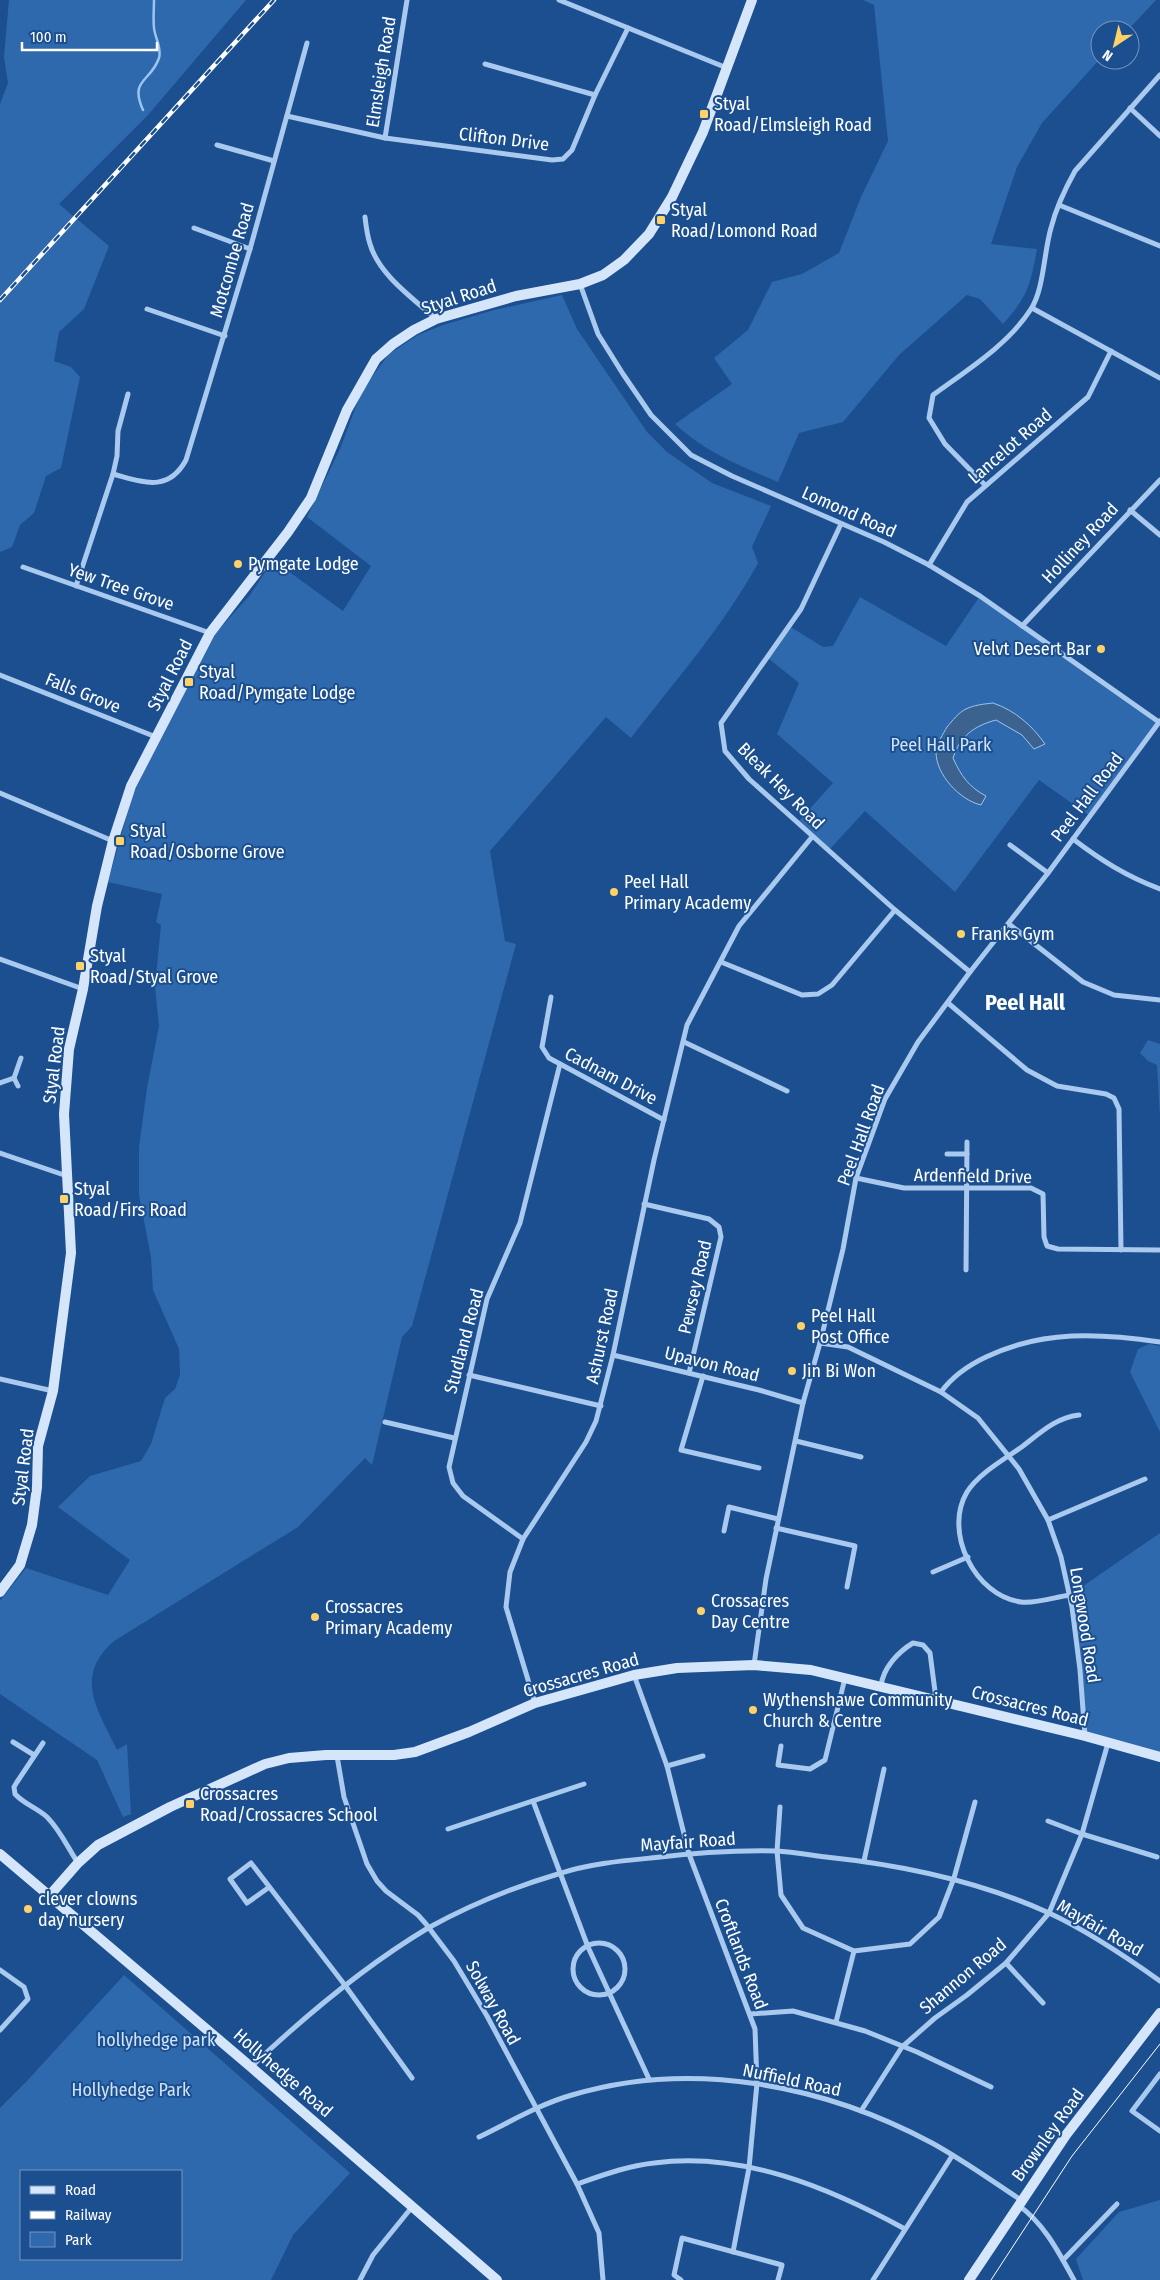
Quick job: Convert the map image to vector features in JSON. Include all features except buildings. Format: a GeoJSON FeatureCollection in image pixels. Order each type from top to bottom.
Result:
{"type":"FeatureCollection","features":[{"type":"Feature","properties":{"kind":"street","name":"Elmsleigh Road"},"geometry":{"type":"LineString","coordinates":[[287,116],[385,138],[407,0]]}},
{"type":"Feature","properties":{"kind":"street"},"geometry":{"type":"LineString","coordinates":[[560,0],[728,69]]}},
{"type":"Feature","properties":{"kind":"street","name":"Styal Road"},"geometry":{"type":"LineString","coordinates":[[0,1592],[20,1565],[32,1525],[37,1487],[38,1446],[53,1391],[71,1253],[64,1114],[69,1049],[97,906],[113,841],[131,786],[210,633],[288,532],[311,498],[347,410],[376,359],[393,344],[414,330],[436,319],[516,296],[580,284],[603,275],[624,260],[649,234],[672,197],[699,141],[728,69],[752,0]]}},
{"type":"Feature","properties":{"kind":"street","name":"Clifton Drive"},"geometry":{"type":"LineString","coordinates":[[385,138],[552,160],[563,159],[572,150],[595,95],[628,28]]}},
{"type":"Feature","properties":{"kind":"street","name":"Motcombe Road"},"geometry":{"type":"LineString","coordinates":[[113,474],[151,484],[179,473],[186,460],[250,250],[307,43]]}},
{"type":"Feature","properties":{"kind":"street"},"geometry":{"type":"LineString","coordinates":[[485,64],[595,95]]}},
{"type":"Feature","properties":{"kind":"street"},"geometry":{"type":"LineString","coordinates":[[985,485],[945,444],[929,418],[934,395],[984,358],[1013,331],[1032,308],[1051,228],[1059,205],[1075,171],[1160,75]]}},
{"type":"Feature","properties":{"kind":"street"},"geometry":{"type":"LineString","coordinates":[[1130,108],[1160,136]]}},
{"type":"Feature","properties":{"kind":"street"},"geometry":{"type":"LineString","coordinates":[[217,145],[274,161]]}},
{"type":"Feature","properties":{"kind":"street"},"geometry":{"type":"LineString","coordinates":[[1059,205],[1160,246]]}},
{"type":"Feature","properties":{"kind":"street"},"geometry":{"type":"LineString","coordinates":[[365,217],[370,245],[377,260],[388,274],[436,319]]}},
{"type":"Feature","properties":{"kind":"street"},"geometry":{"type":"LineString","coordinates":[[194,228],[250,250]]}},
{"type":"Feature","properties":{"kind":"street","name":"Lomond Road"},"geometry":{"type":"LineString","coordinates":[[580,284],[598,334],[651,415],[691,455],[884,542],[929,565],[980,596],[1160,722]]}},
{"type":"Feature","properties":{"kind":"street"},"geometry":{"type":"LineString","coordinates":[[1032,308],[1160,378]]}},
{"type":"Feature","properties":{"kind":"street"},"geometry":{"type":"LineString","coordinates":[[147,309],[225,336]]}},
{"type":"Feature","properties":{"kind":"street","name":"Lancelot Road"},"geometry":{"type":"LineString","coordinates":[[929,565],[967,502],[1088,397],[1111,351]]}},
{"type":"Feature","properties":{"kind":"street"},"geometry":{"type":"LineString","coordinates":[[76,586],[113,474],[117,456],[118,431],[128,394]]}},
{"type":"Feature","properties":{"kind":"street","name":"Holliney Road"},"geometry":{"type":"LineString","coordinates":[[1022,626],[1160,480]]}},
{"type":"Feature","properties":{"kind":"street"},"geometry":{"type":"LineString","coordinates":[[1130,510],[1160,534]]}},
{"type":"Feature","properties":{"kind":"street","name":"Bleak Hey Road"},"geometry":{"type":"LineString","coordinates":[[841,524],[801,609],[721,723],[725,751],[749,779],[812,837],[970,972]]}},
{"type":"Feature","properties":{"kind":"street","name":"Yew Tree Grove"},"geometry":{"type":"LineString","coordinates":[[23,567],[210,633]]}},
{"type":"Feature","properties":{"kind":"street","name":"Falls Grove"},"geometry":{"type":"LineString","coordinates":[[0,675],[156,737]]}},
{"type":"Feature","properties":{"kind":"street","name":"Peel Hall Road"},"geometry":{"type":"LineString","coordinates":[[754,1664],[776,1528],[803,1403],[843,1249],[856,1178],[886,1099],[918,1042],[1048,873],[1160,722]]}},
{"type":"Feature","properties":{"kind":"street"},"geometry":{"type":"LineString","coordinates":[[0,793],[113,841]]}},
{"type":"Feature","properties":{"kind":"street","name":"Ashurst Road"},"geometry":{"type":"LineString","coordinates":[[535,1702],[506,1607],[510,1572],[523,1539],[586,1442],[601,1406],[644,1204],[687,1024],[740,926],[752,908],[812,837]]}},
{"type":"Feature","properties":{"kind":"street"},"geometry":{"type":"LineString","coordinates":[[1073,839],[1107,864],[1131,878],[1160,889]]}},
{"type":"Feature","properties":{"kind":"street"},"geometry":{"type":"LineString","coordinates":[[1010,844],[1048,873]]}},
{"type":"Feature","properties":{"kind":"street"},"geometry":{"type":"LineString","coordinates":[[721,962],[802,995],[818,994],[832,985],[896,910]]}},
{"type":"Feature","properties":{"kind":"street"},"geometry":{"type":"LineString","coordinates":[[1009,924],[1083,982],[1114,995],[1160,1000]]}},
{"type":"Feature","properties":{"kind":"street"},"geometry":{"type":"LineString","coordinates":[[0,959],[82,989]]}},
{"type":"Feature","properties":{"kind":"street","name":"Cadnam Drive"},"geometry":{"type":"LineString","coordinates":[[551,998],[542,1047],[549,1058],[664,1120]]}},
{"type":"Feature","properties":{"kind":"street"},"geometry":{"type":"LineString","coordinates":[[948,1003],[1026,1070],[1057,1086],[1106,1094],[1114,1098],[1119,1109],[1121,1250]]}},
{"type":"Feature","properties":{"kind":"street"},"geometry":{"type":"LineString","coordinates":[[684,1042],[787,1091]]}},
{"type":"Feature","properties":{"kind":"street"},"geometry":{"type":"LineString","coordinates":[[18,1086],[14,1078],[21,1058]]}},
{"type":"Feature","properties":{"kind":"street","name":"Studland Road"},"geometry":{"type":"LineString","coordinates":[[523,1539],[463,1496],[453,1483],[449,1467],[454,1438],[487,1299],[520,1223],[560,1064]]}},
{"type":"Feature","properties":{"kind":"street"},"geometry":{"type":"LineString","coordinates":[[1,1084],[14,1078]]}},
{"type":"Feature","properties":{"kind":"street"},"geometry":{"type":"LineString","coordinates":[[966,1270],[967,1142]]}},
{"type":"Feature","properties":{"kind":"street"},"geometry":{"type":"LineString","coordinates":[[0,1153],[68,1176]]}},
{"type":"Feature","properties":{"kind":"street"},"geometry":{"type":"LineString","coordinates":[[947,1154],[967,1154]]}},
{"type":"Feature","properties":{"kind":"street","name":"Ardenfield Drive"},"geometry":{"type":"LineString","coordinates":[[856,1178],[904,1188],[1031,1188],[1039,1190],[1043,1194],[1044,1237],[1047,1246],[1058,1249],[1160,1250]]}},
{"type":"Feature","properties":{"kind":"street","name":"Pewsey Road"},"geometry":{"type":"LineString","coordinates":[[644,1204],[709,1219],[719,1227],[721,1237],[689,1373]]}},
{"type":"Feature","properties":{"kind":"street"},"geometry":{"type":"LineString","coordinates":[[941,1392],[960,1372],[980,1360],[1004,1349],[1052,1336],[1097,1335],[1160,1342]]}},
{"type":"Feature","properties":{"kind":"street","name":"Longwood Road"},"geometry":{"type":"LineString","coordinates":[[820,1343],[848,1347],[941,1392],[978,1418],[1010,1456],[1048,1520],[1061,1557],[1070,1595],[1080,1670],[1085,1736]]}},
{"type":"Feature","properties":{"kind":"street","name":"Upavon Road"},"geometry":{"type":"LineString","coordinates":[[613,1355],[703,1376],[803,1403]]}},
{"type":"Feature","properties":{"kind":"street"},"geometry":{"type":"LineString","coordinates":[[469,1375],[601,1406]]}},
{"type":"Feature","properties":{"kind":"street"},"geometry":{"type":"LineString","coordinates":[[703,1376],[681,1450],[759,1468]]}},
{"type":"Feature","properties":{"kind":"street"},"geometry":{"type":"LineString","coordinates":[[0,1379],[53,1391]]}},
{"type":"Feature","properties":{"kind":"street"},"geometry":{"type":"LineString","coordinates":[[1070,1595],[1023,1603],[1004,1598],[988,1587],[976,1574],[968,1557],[960,1529],[962,1504],[973,1483],[1044,1430],[1067,1416],[1079,1415]]}},
{"type":"Feature","properties":{"kind":"street"},"geometry":{"type":"LineString","coordinates":[[385,1422],[454,1438]]}},
{"type":"Feature","properties":{"kind":"street"},"geometry":{"type":"LineString","coordinates":[[796,1441],[861,1457]]}},
{"type":"Feature","properties":{"kind":"street"},"geometry":{"type":"LineString","coordinates":[[1048,1520],[1145,1479]]}},
{"type":"Feature","properties":{"kind":"street"},"geometry":{"type":"LineString","coordinates":[[724,1531],[729,1507],[778,1520]]}},
{"type":"Feature","properties":{"kind":"street"},"geometry":{"type":"LineString","coordinates":[[776,1528],[855,1546],[847,1587]]}},
{"type":"Feature","properties":{"kind":"street"},"geometry":{"type":"LineString","coordinates":[[933,1572],[968,1557]]}},
{"type":"Feature","properties":{"kind":"street"},"geometry":{"type":"LineString","coordinates":[[881,1686],[882,1674],[905,1648],[913,1643],[923,1645],[930,1654],[936,1700]]}},
{"type":"Feature","properties":{"kind":"street","name":"Crossacres Road"},"geometry":{"type":"LineString","coordinates":[[50,1895],[78,1863],[98,1845],[120,1832],[244,1772],[265,1764],[290,1758],[394,1755],[415,1752],[469,1732],[535,1702],[634,1675],[677,1668],[754,1664],[805,1669],[1085,1736],[1160,1757]]}},
{"type":"Feature","properties":{"kind":"street","name":"Croftlands Road"},"geometry":{"type":"LineString","coordinates":[[634,1675],[667,1766],[689,1854],[755,2029],[758,2083],[749,2168],[733,2252]]}},
{"type":"Feature","properties":{"kind":"street"},"geometry":{"type":"LineString","coordinates":[[781,1746],[778,1765],[810,1769],[825,1760],[845,1678]]}},
{"type":"Feature","properties":{"kind":"street"},"geometry":{"type":"LineString","coordinates":[[13,1742],[34,1755]]}},
{"type":"Feature","properties":{"kind":"street"},"geometry":{"type":"LineString","coordinates":[[43,1743],[14,1787],[15,1794],[45,1816],[78,1863]]}},
{"type":"Feature","properties":{"kind":"street","name":"Shannon Road"},"geometry":{"type":"LineString","coordinates":[[861,2111],[902,2047],[935,2018],[1006,1963],[1049,1913],[1082,1834],[1108,1743]]}},
{"type":"Feature","properties":{"kind":"street","name":"Solway Road"},"geometry":{"type":"LineString","coordinates":[[337,1756],[344,1797],[357,1840],[367,1864],[377,1881],[386,1891],[418,1915],[430,1928],[464,1977],[577,2184],[599,2233],[603,2280]]}},
{"type":"Feature","properties":{"kind":"street"},"geometry":{"type":"LineString","coordinates":[[667,1766],[703,1756]]}},
{"type":"Feature","properties":{"kind":"street"},"geometry":{"type":"LineString","coordinates":[[864,1861],[884,1769]]}},
{"type":"Feature","properties":{"kind":"street"},"geometry":{"type":"LineString","coordinates":[[448,1829],[584,1784]]}},
{"type":"Feature","properties":{"kind":"street"},"geometry":{"type":"LineString","coordinates":[[533,1801],[588,1947],[649,2079]]}},
{"type":"Feature","properties":{"kind":"street"},"geometry":{"type":"LineString","coordinates":[[780,1807],[777,1851],[781,1895],[803,1928],[854,1951],[910,1944],[939,1917],[954,1878],[976,1802]]}},
{"type":"Feature","properties":{"kind":"street"},"geometry":{"type":"LineString","coordinates":[[1048,1821],[1082,1834],[1156,1856]]}},
{"type":"Feature","properties":{"kind":"street","name":"Mayfair Road"},"geometry":{"type":"LineString","coordinates":[[251,2067],[292,2028],[344,1984],[430,1928],[494,1897],[559,1873],[615,1862],[689,1854],[777,1851],[864,1861],[954,1878],[1049,1913],[1119,1952],[1160,1981]]}},
{"type":"Feature","properties":{"kind":"street","name":"Hollyhedge Road"},"geometry":{"type":"LineString","coordinates":[[1,1856],[50,1895],[497,2280]]}},
{"type":"Feature","properties":{"kind":"street"},"geometry":{"type":"LineString","coordinates":[[268,1888],[247,1903],[230,1879],[250,1863],[344,1984],[412,2078]]}},
{"type":"Feature","properties":{"kind":"street"},"geometry":{"type":"LineString","coordinates":[[607,1942],[621,1954],[626,1973],[617,1988],[609,1993],[598,1996],[579,1988],[571,1971],[574,1961],[588,1947],[607,1942]]}},
{"type":"Feature","properties":{"kind":"street"},"geometry":{"type":"LineString","coordinates":[[836,2022],[854,1951]]}},
{"type":"Feature","properties":{"kind":"street"},"geometry":{"type":"LineString","coordinates":[[1006,1963],[1043,2003]]}},
{"type":"Feature","properties":{"kind":"street"},"geometry":{"type":"LineString","coordinates":[[0,1970],[24,1987],[28,1999],[0,2030]]}},
{"type":"Feature","properties":{"kind":"street"},"geometry":{"type":"LineString","coordinates":[[750,2014],[793,2011],[836,2022],[865,2031],[991,2087]]}},
{"type":"Feature","properties":{"kind":"street","name":"Brownley Road"},"geometry":{"type":"LineString","coordinates":[[969,2280],[1066,2135],[1160,2013]]}},
{"type":"Feature","properties":{"kind":"street"},"geometry":{"type":"LineString","coordinates":[[1160,2074],[1132,2111],[1160,2131]]}},
{"type":"Feature","properties":{"kind":"street","name":"Nuffield Road"},"geometry":{"type":"LineString","coordinates":[[479,2137],[556,2100],[591,2090],[649,2079],[705,2078],[758,2083],[810,2094],[861,2111],[916,2136],[952,2156],[1020,2203],[1036,2219],[1074,2280]]}},
{"type":"Feature","properties":{"kind":"street"},"geometry":{"type":"LineString","coordinates":[[873,2280],[952,2156]]}},
{"type":"Feature","properties":{"kind":"street"},"geometry":{"type":"LineString","coordinates":[[577,2184],[622,2168],[656,2162],[713,2162],[785,2176],[842,2196],[905,2229]]}},
{"type":"Feature","properties":{"kind":"street"},"geometry":{"type":"LineString","coordinates":[[1063,2260],[1117,2204]]}},
{"type":"Feature","properties":{"kind":"street"},"geometry":{"type":"LineString","coordinates":[[360,2280],[373,2255],[412,2207]]}},
{"type":"Feature","properties":{"kind":"street"},"geometry":{"type":"LineString","coordinates":[[681,2280],[674,2275],[682,2238],[782,2265],[778,2280]]}},
{"type":"Feature","properties":{"kind":"green space"},"geometry":{"type":"Polygon","coordinates":[[[9,0],[246,0],[148,115],[59,204],[109,246],[84,309],[59,332],[54,361],[71,367],[80,377],[61,468],[46,476],[34,513],[20,525],[12,547],[0,552],[0,104],[8,83],[4,57],[9,0]]]}},
{"type":"Feature","properties":{"kind":"green space"},"geometry":{"type":"Polygon","coordinates":[[[863,0],[1156,0],[1137,20],[1090,20],[1090,70],[1042,123],[1017,167],[991,244],[1037,249],[1030,282],[1018,306],[1003,324],[980,299],[967,295],[899,355],[843,422],[799,433],[778,482],[737,464],[698,443],[675,424],[732,384],[714,358],[748,330],[772,282],[802,274],[839,253],[861,197],[888,141],[874,5],[863,0]]]}},
{"type":"Feature","properties":{"kind":"green space"},"geometry":{"type":"Polygon","coordinates":[[[562,295],[577,329],[647,432],[667,452],[712,483],[771,506],[752,547],[758,563],[730,609],[631,738],[606,717],[490,851],[505,941],[516,944],[412,1326],[402,1337],[372,1465],[365,1458],[298,1527],[114,1641],[102,1654],[95,1668],[92,1681],[93,1694],[117,1750],[127,1744],[131,1814],[123,1817],[97,1760],[0,1694],[0,1601],[26,1568],[108,1595],[130,1560],[58,1507],[90,1476],[141,1461],[151,1444],[165,1398],[175,1389],[180,1375],[179,1349],[153,1290],[151,1257],[139,1195],[139,1147],[147,1088],[159,1026],[155,987],[161,925],[156,922],[162,894],[108,882],[133,794],[170,718],[214,635],[250,595],[273,560],[343,611],[371,566],[307,517],[340,449],[362,390],[389,354],[418,335],[443,325],[494,310],[562,295]]]}},
{"type":"Feature","properties":{"kind":"green space","name":"Peel Hall Park"},"geometry":{"type":"Polygon","coordinates":[[[980,596],[1159,722],[1090,816],[1039,780],[955,892],[865,811],[828,851],[797,823],[833,783],[777,734],[799,683],[768,658],[789,626],[823,647],[833,646],[860,597],[946,646],[980,596]]]}},
{"type":"Feature","properties":{"kind":"green space"},"geometry":{"type":"Polygon","coordinates":[[[1148,1040],[1160,1044],[1160,1116],[1157,1065],[1148,1061],[1140,1053],[1148,1040]]]}},
{"type":"Feature","properties":{"kind":"green space"},"geometry":{"type":"Polygon","coordinates":[[[1149,1344],[1160,1346],[1160,1432],[1130,1372],[1138,1349],[1149,1344]]]}},
{"type":"Feature","properties":{"kind":"green space"},"geometry":{"type":"Polygon","coordinates":[[[1160,1533],[1160,1755],[1085,1736],[1070,1595],[1160,1533]]]}},
{"type":"Feature","properties":{"kind":"green space","name":"Hollyhedge Park"},"geometry":{"type":"Polygon","coordinates":[[[124,1975],[350,2173],[293,2235],[271,2280],[0,2280],[0,2108],[124,1975]]]}},
{"type":"Feature","properties":{"kind":"green space"},"geometry":{"type":"Polygon","coordinates":[[[1160,2200],[1160,2280],[1083,2280],[1076,2259],[1119,2212],[1160,2200]]]}},
{"type":"Feature","properties":{"kind":"shaded area"},"geometry":{"type":"Polygon","coordinates":[[[993,703],[1022,719],[1045,744],[1034,749],[1022,735],[996,720],[981,725],[969,733],[956,750],[953,758],[966,780],[986,796],[981,805],[965,798],[945,778],[937,761],[936,752],[947,727],[961,712],[979,705],[993,703]]]}},
{"type":"Feature","properties":{"kind":"waterway"},"geometry":{"type":"LineString","coordinates":[[143,110],[138,92],[143,81],[155,66],[160,54],[154,28],[154,0]]}},
{"type":"Feature","properties":{"kind":"tram line"},"geometry":{"type":"LineString","coordinates":[[991,2280],[1072,2156],[1160,2044]]}},
{"type":"Feature","properties":{"kind":"railway"},"geometry":{"type":"LineString","coordinates":[[0,300],[274,0]]}},
{"type":"Feature","properties":{"kind":"place","name":"Styal Road/Elmsleigh Road"},"geometry":{"type":"Point","coordinates":[704,114]}},
{"type":"Feature","properties":{"kind":"place","name":"Styal Road/Lomond Road"},"geometry":{"type":"Point","coordinates":[661,220]}},
{"type":"Feature","properties":{"kind":"place","name":"Pymgate Lodge"},"geometry":{"type":"Point","coordinates":[238,564]}},
{"type":"Feature","properties":{"kind":"place","name":"Velvt Desert Bar"},"geometry":{"type":"Point","coordinates":[1101,649]}},
{"type":"Feature","properties":{"kind":"place","name":"Styal Road/Pymgate Lodge"},"geometry":{"type":"Point","coordinates":[189,682]}},
{"type":"Feature","properties":{"kind":"place","name":"Styal Road/Osborne Grove"},"geometry":{"type":"Point","coordinates":[120,841]}},
{"type":"Feature","properties":{"kind":"place","name":"Peel Hall Primary Academy"},"geometry":{"type":"Point","coordinates":[614,892]}},
{"type":"Feature","properties":{"kind":"place","name":"Franks Gym"},"geometry":{"type":"Point","coordinates":[961,934]}},
{"type":"Feature","properties":{"kind":"place","name":"Styal Road/Styal Grove"},"geometry":{"type":"Point","coordinates":[80,966]}},
{"type":"Feature","properties":{"kind":"place","name":"Styal Road/Firs Road"},"geometry":{"type":"Point","coordinates":[64,1199]}},
{"type":"Feature","properties":{"kind":"place","name":"Peel Hall Post Office"},"geometry":{"type":"Point","coordinates":[801,1326]}},
{"type":"Feature","properties":{"kind":"place","name":"Jin Bi Won"},"geometry":{"type":"Point","coordinates":[792,1371]}},
{"type":"Feature","properties":{"kind":"place","name":"Crossacres Day Centre"},"geometry":{"type":"Point","coordinates":[701,1611]}},
{"type":"Feature","properties":{"kind":"place","name":"Crossacres Primary Academy"},"geometry":{"type":"Point","coordinates":[315,1617]}},
{"type":"Feature","properties":{"kind":"place","name":"Wythenshawe Community Church & Centre"},"geometry":{"type":"Point","coordinates":[753,1710]}},
{"type":"Feature","properties":{"kind":"place","name":"Crossacres Road/Crossacres School"},"geometry":{"type":"Point","coordinates":[190,1804]}},
{"type":"Feature","properties":{"kind":"place","name":"clever clowns day nursery"},"geometry":{"type":"Point","coordinates":[28,1909]}},
{"type":"Feature","properties":{"kind":"district","name":"Peel Hall"},"geometry":{"type":"Point","coordinates":[1025,1002]}},
{"type":"Feature","properties":{"kind":"park label","name":"hollyhedge park"},"geometry":{"type":"Point","coordinates":[156,2040]}}]}
